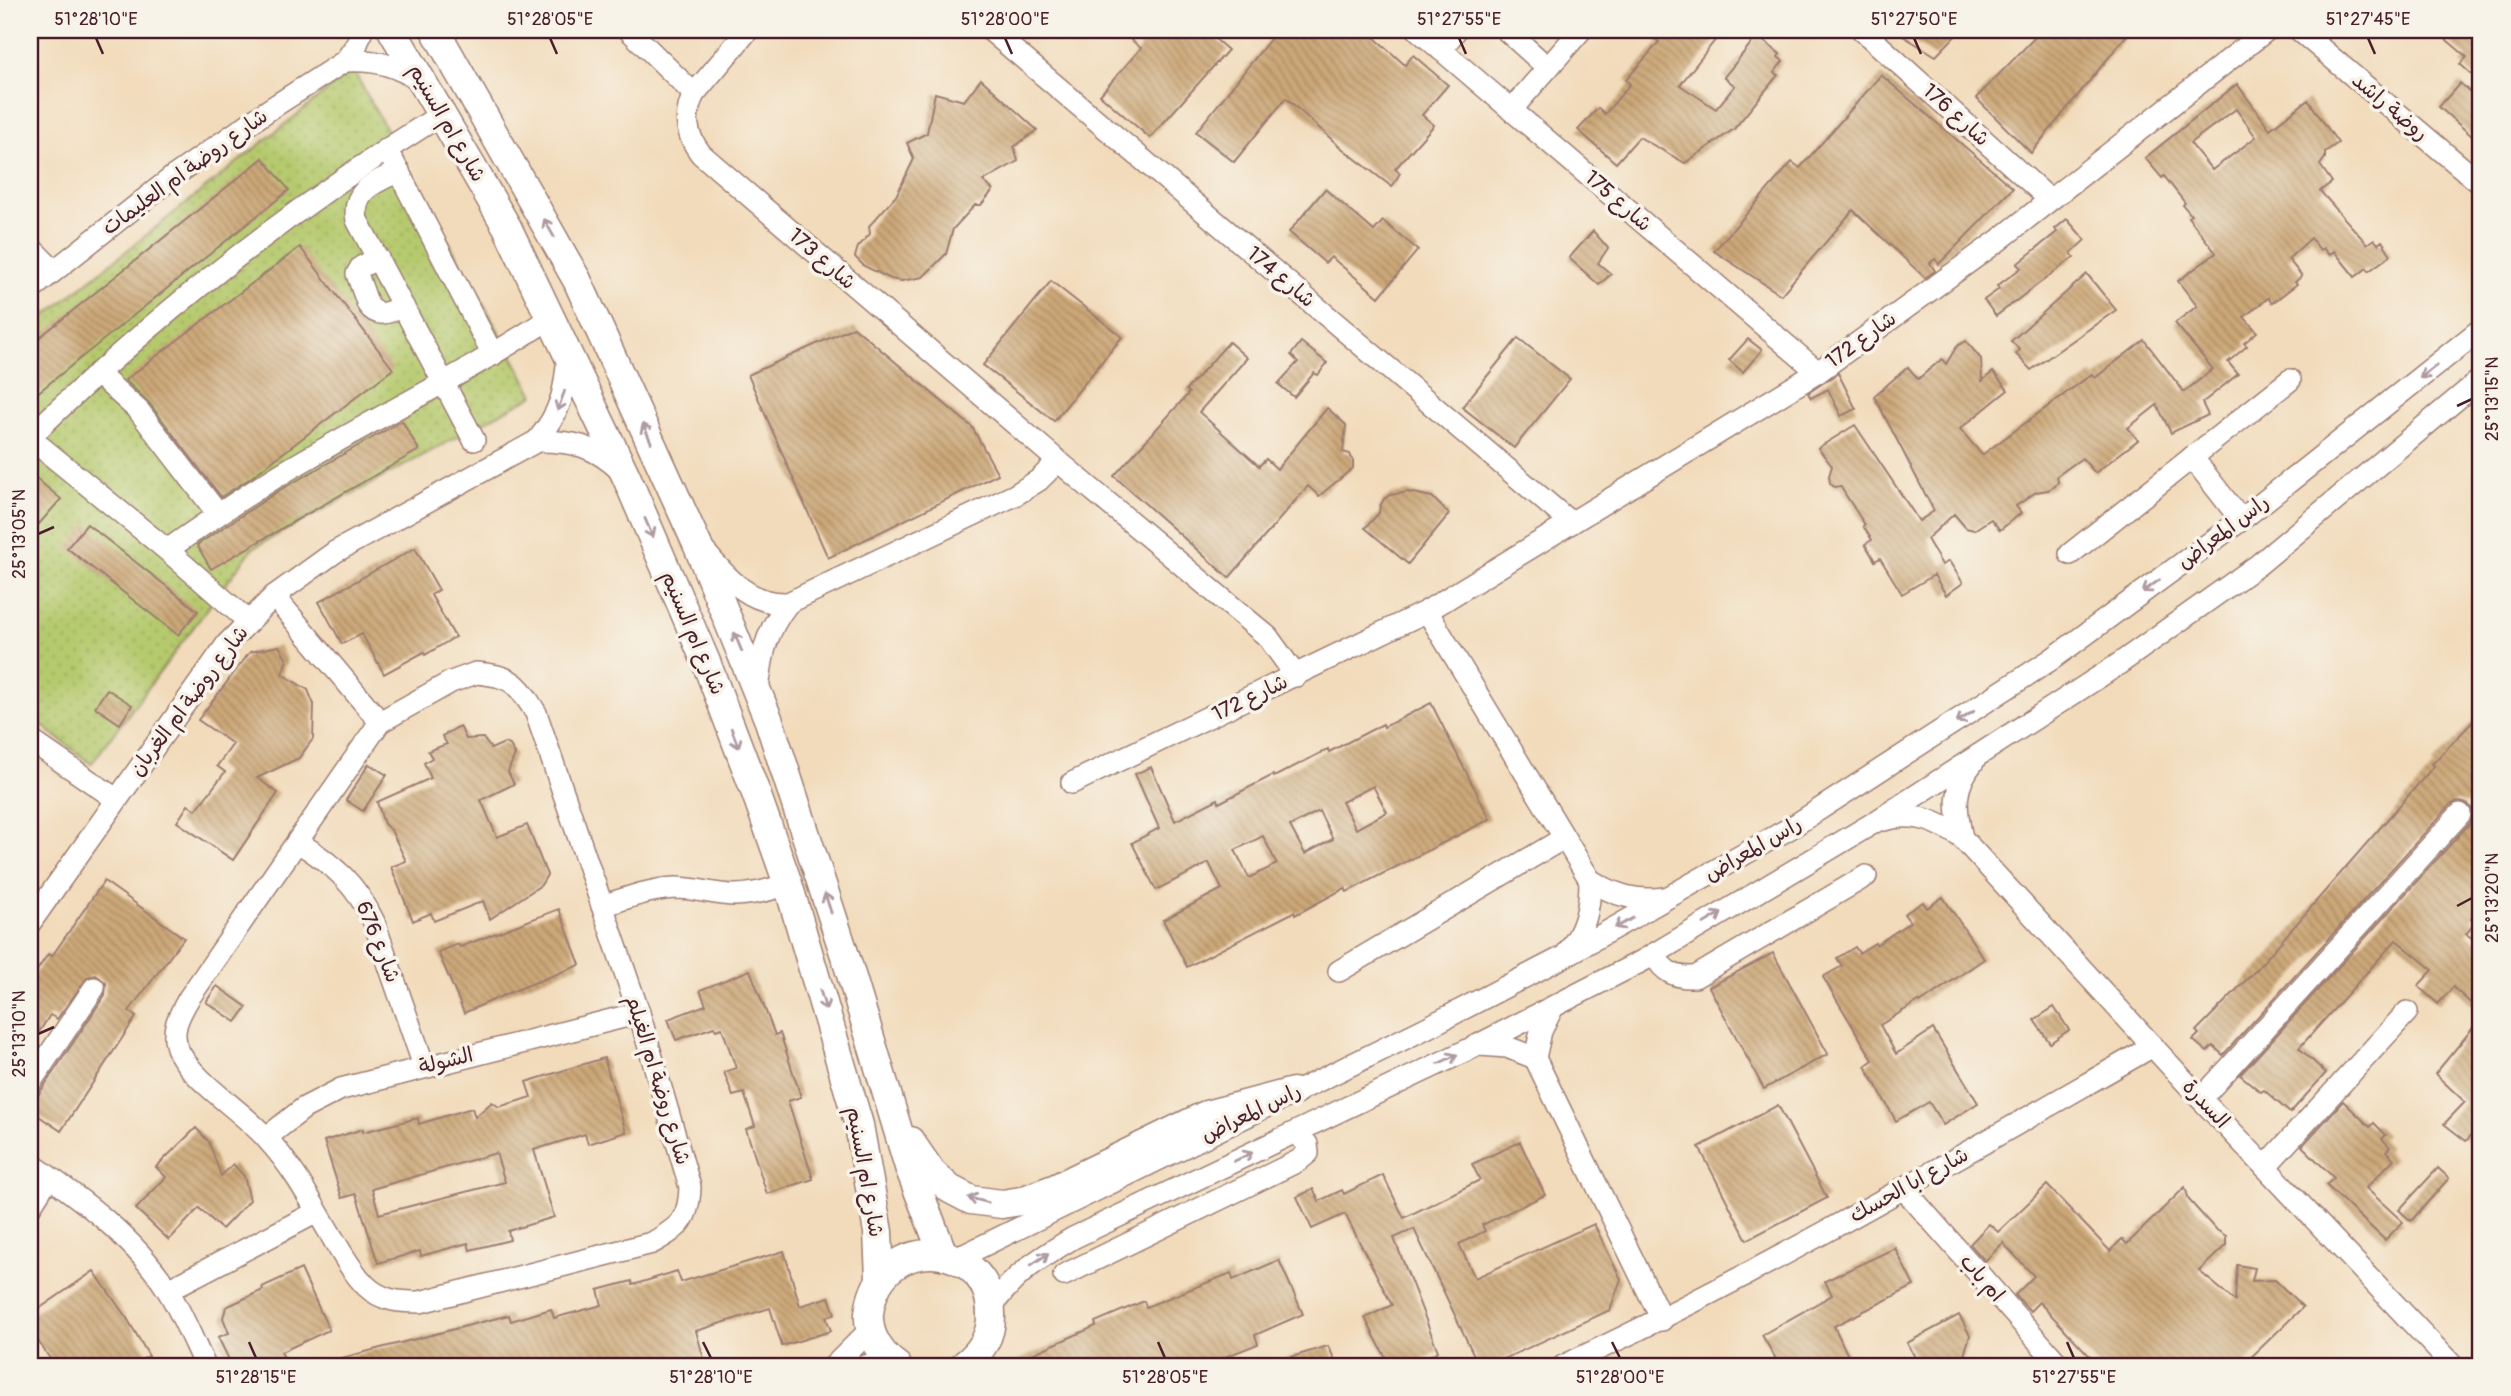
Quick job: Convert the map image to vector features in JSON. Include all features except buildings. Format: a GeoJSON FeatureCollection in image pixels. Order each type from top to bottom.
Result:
{"type":"FeatureCollection","features":[{"type":"Feature","properties":{"kind":"main road","name":"شارع ام السنيم"},"geometry":{"type":"LineString","coordinates":[[392,30],[507,227],[626,476],[706,662],[788,884],[859,1125],[878,1232],[880,1279]]}},
{"type":"Feature","properties":{"kind":"main road","name":"شارع ام السنيم"},"geometry":{"type":"LineString","coordinates":[[435,30],[577,280],[697,544],[758,691],[849,968],[920,1200],[950,1256]]}},
{"type":"Feature","properties":{"kind":"main road"},"geometry":{"type":"LineString","coordinates":[[886,1093],[916,1152],[932,1173],[950,1189],[971,1200],[1002,1203],[1021,1200],[1056,1188],[1206,1115],[1293,1092]]}},
{"type":"Feature","properties":{"kind":"main road"},"geometry":{"type":"LineString","coordinates":[[883,1364],[870,1330],[872,1295],[880,1279],[892,1266],[908,1257],[926,1253],[950,1256],[970,1267],[988,1291],[992,1306],[991,1325],[984,1355],[963,1366]]}},
{"type":"Feature","properties":{"kind":"street","name":"شارع روضة ام العليمات"},"geometry":{"type":"LineString","coordinates":[[30,290],[174,176],[345,61],[357,44],[362,30]]}},
{"type":"Feature","properties":{"kind":"street"},"geometry":{"type":"LineString","coordinates":[[629,30],[694,94]]}},
{"type":"Feature","properties":{"kind":"street","name":"شارع 173"},"geometry":{"type":"LineString","coordinates":[[748,30],[694,94],[686,118],[688,132],[701,154],[1058,461],[1268,637],[1296,676]]}},
{"type":"Feature","properties":{"kind":"street","name":"شارع 174"},"geometry":{"type":"LineString","coordinates":[[990,30],[1571,523]]}},
{"type":"Feature","properties":{"kind":"street","name":"شارع 175"},"geometry":{"type":"LineString","coordinates":[[1418,30],[1818,372]]}},
{"type":"Feature","properties":{"kind":"street"},"geometry":{"type":"LineString","coordinates":[[1441,50],[1456,30]]}},
{"type":"Feature","properties":{"kind":"street"},"geometry":{"type":"LineString","coordinates":[[1506,30],[1548,68]]}},
{"type":"Feature","properties":{"kind":"street"},"geometry":{"type":"LineString","coordinates":[[1511,110],[1581,30]]}},
{"type":"Feature","properties":{"kind":"street","name":"شارع 176"},"geometry":{"type":"LineString","coordinates":[[1862,30],[2049,199]]}},
{"type":"Feature","properties":{"kind":"street","name":"شارع 172"},"geometry":{"type":"LineString","coordinates":[[1072,783],[1427,611],[1818,372],[1999,240],[2267,30]]}},
{"type":"Feature","properties":{"kind":"street","name":"روضة راشد"},"geometry":{"type":"LineString","coordinates":[[2298,30],[2481,184]]}},
{"type":"Feature","properties":{"kind":"street"},"geometry":{"type":"LineString","coordinates":[[345,61],[387,63],[424,84]]}},
{"type":"Feature","properties":{"kind":"street"},"geometry":{"type":"LineString","coordinates":[[248,621],[167,550],[30,438],[97,373],[237,255],[332,185],[442,114]]}},
{"type":"Feature","properties":{"kind":"street"},"geometry":{"type":"LineString","coordinates":[[387,148],[493,355]]}},
{"type":"Feature","properties":{"kind":"street"},"geometry":{"type":"LineString","coordinates":[[398,171],[365,189],[356,203],[357,220],[474,440]]}},
{"type":"Feature","properties":{"kind":"street"},"geometry":{"type":"LineString","coordinates":[[30,247],[54,271]]}},
{"type":"Feature","properties":{"kind":"street"},"geometry":{"type":"LineString","coordinates":[[378,258],[361,267],[357,274],[368,305],[380,314],[402,306]]}},
{"type":"Feature","properties":{"kind":"street"},"geometry":{"type":"LineString","coordinates":[[167,550],[218,514],[308,458],[444,384],[550,318]]}},
{"type":"Feature","properties":{"kind":"street","name":"راس المعراض"},"geometry":{"type":"LineString","coordinates":[[950,1256],[1426,1028],[1563,957],[1792,827],[2052,659],[2241,520],[2481,329]]}},
{"type":"Feature","properties":{"kind":"street","name":"شارع روضة ام الغربان"},"geometry":{"type":"LineString","coordinates":[[30,923],[227,644],[248,621],[274,596],[335,552],[537,441],[550,426],[559,408],[565,389],[568,355]]}},
{"type":"Feature","properties":{"kind":"street"},"geometry":{"type":"LineString","coordinates":[[97,373],[139,411],[218,514]]}},
{"type":"Feature","properties":{"kind":"street","name":"راس المعراض"},"geometry":{"type":"LineString","coordinates":[[992,1306],[1009,1282],[1036,1260],[1073,1238],[1553,1007],[1654,954],[1875,822],[2116,666],[2258,565],[2481,379]]}},
{"type":"Feature","properties":{"kind":"street"},"geometry":{"type":"LineString","coordinates":[[2070,554],[2290,380]]}},
{"type":"Feature","properties":{"kind":"street"},"geometry":{"type":"LineString","coordinates":[[537,441],[563,441],[588,447],[609,460],[626,476]]}},
{"type":"Feature","properties":{"kind":"street"},"geometry":{"type":"LineString","coordinates":[[2192,457],[2241,520]]}},
{"type":"Feature","properties":{"kind":"street"},"geometry":{"type":"LineString","coordinates":[[697,544],[720,570],[743,590],[767,602],[788,603],[1015,495],[1039,480],[1058,461]]}},
{"type":"Feature","properties":{"kind":"street"},"geometry":{"type":"LineString","coordinates":[[274,596],[380,722]]}},
{"type":"Feature","properties":{"kind":"street"},"geometry":{"type":"LineString","coordinates":[[758,691],[763,649],[768,633],[788,603]]}},
{"type":"Feature","properties":{"kind":"street"},"geometry":{"type":"LineString","coordinates":[[1427,611],[1590,880],[1608,892],[1629,898],[1670,898]]}},
{"type":"Feature","properties":{"kind":"street","name":"شارع روضة ام الغيلم"},"geometry":{"type":"LineString","coordinates":[[476,673],[502,675],[522,690],[536,713],[639,1013],[690,1187],[690,1204],[685,1219],[671,1232],[652,1243],[420,1302],[383,1299],[366,1286],[351,1268],[289,1165],[267,1137],[191,1069],[179,1052],[174,1038],[176,1020],[189,998],[298,842],[380,722],[450,682],[476,673]]}},
{"type":"Feature","properties":{"kind":"street"},"geometry":{"type":"LineString","coordinates":[[30,740],[116,799]]}},
{"type":"Feature","properties":{"kind":"street"},"geometry":{"type":"LineString","coordinates":[[1962,838],[1957,815],[1957,794],[1964,774],[1977,757]]}},
{"type":"Feature","properties":{"kind":"street"},"geometry":{"type":"LineString","coordinates":[[2201,1099],[2460,814]]}},
{"type":"Feature","properties":{"kind":"street","name":"السدرة"},"geometry":{"type":"LineString","coordinates":[[1875,822],[1893,817],[1928,819],[1945,826],[1962,838],[2201,1099],[2453,1366]]}},
{"type":"Feature","properties":{"kind":"street"},"geometry":{"type":"LineString","coordinates":[[1339,971],[1564,838]]}},
{"type":"Feature","properties":{"kind":"street","name":"شارع 676"},"geometry":{"type":"LineString","coordinates":[[298,842],[328,861],[348,880],[364,902],[374,922],[424,1066]]}},
{"type":"Feature","properties":{"kind":"street"},"geometry":{"type":"LineString","coordinates":[[1654,954],[1665,970],[1674,975],[1695,976],[1866,876]]}},
{"type":"Feature","properties":{"kind":"street"},"geometry":{"type":"LineString","coordinates":[[1563,957],[1577,940],[1586,922],[1590,880]]}},
{"type":"Feature","properties":{"kind":"street"},"geometry":{"type":"LineString","coordinates":[[603,906],[664,889],[691,889],[736,895],[788,884]]}},
{"type":"Feature","properties":{"kind":"street"},"geometry":{"type":"LineString","coordinates":[[30,1083],[94,988]]}},
{"type":"Feature","properties":{"kind":"street"},"geometry":{"type":"LineString","coordinates":[[1553,1007],[1541,1031],[1535,1058],[1662,1320]]}},
{"type":"Feature","properties":{"kind":"street"},"geometry":{"type":"LineString","coordinates":[[2265,1167],[2407,1012]]}},
{"type":"Feature","properties":{"kind":"street","name":"الشولة"},"geometry":{"type":"LineString","coordinates":[[267,1137],[304,1108],[341,1088],[639,1013]]}},
{"type":"Feature","properties":{"kind":"street"},"geometry":{"type":"LineString","coordinates":[[1478,1045],[1507,1047],[1535,1058]]}},
{"type":"Feature","properties":{"kind":"street","name":"شارع ابا الحسك"},"geometry":{"type":"LineString","coordinates":[[1563,1366],[1662,1320],[1904,1189],[2153,1046]]}},
{"type":"Feature","properties":{"kind":"street"},"geometry":{"type":"LineString","coordinates":[[1064,1275],[1298,1161],[1308,1153],[1307,1144],[1296,1132]]}},
{"type":"Feature","properties":{"kind":"street"},"geometry":{"type":"LineString","coordinates":[[30,1163],[100,1216],[150,1265],[168,1290],[205,1366]]}},
{"type":"Feature","properties":{"kind":"street"},"geometry":{"type":"LineString","coordinates":[[30,1207],[49,1177]]}},
{"type":"Feature","properties":{"kind":"street","name":"ام باب"},"geometry":{"type":"LineString","coordinates":[[1904,1189],[2060,1366]]}},
{"type":"Feature","properties":{"kind":"street"},"geometry":{"type":"LineString","coordinates":[[168,1290],[317,1212]]}},
{"type":"Feature","properties":{"kind":"street"},"geometry":{"type":"LineString","coordinates":[[834,1366],[870,1330]]}},
{"type":"Feature","properties":{"kind":"green space"},"geometry":{"type":"Polygon","coordinates":[[[353,70],[534,395],[253,548],[91,764],[30,716],[30,328],[353,70]]]}}]}
